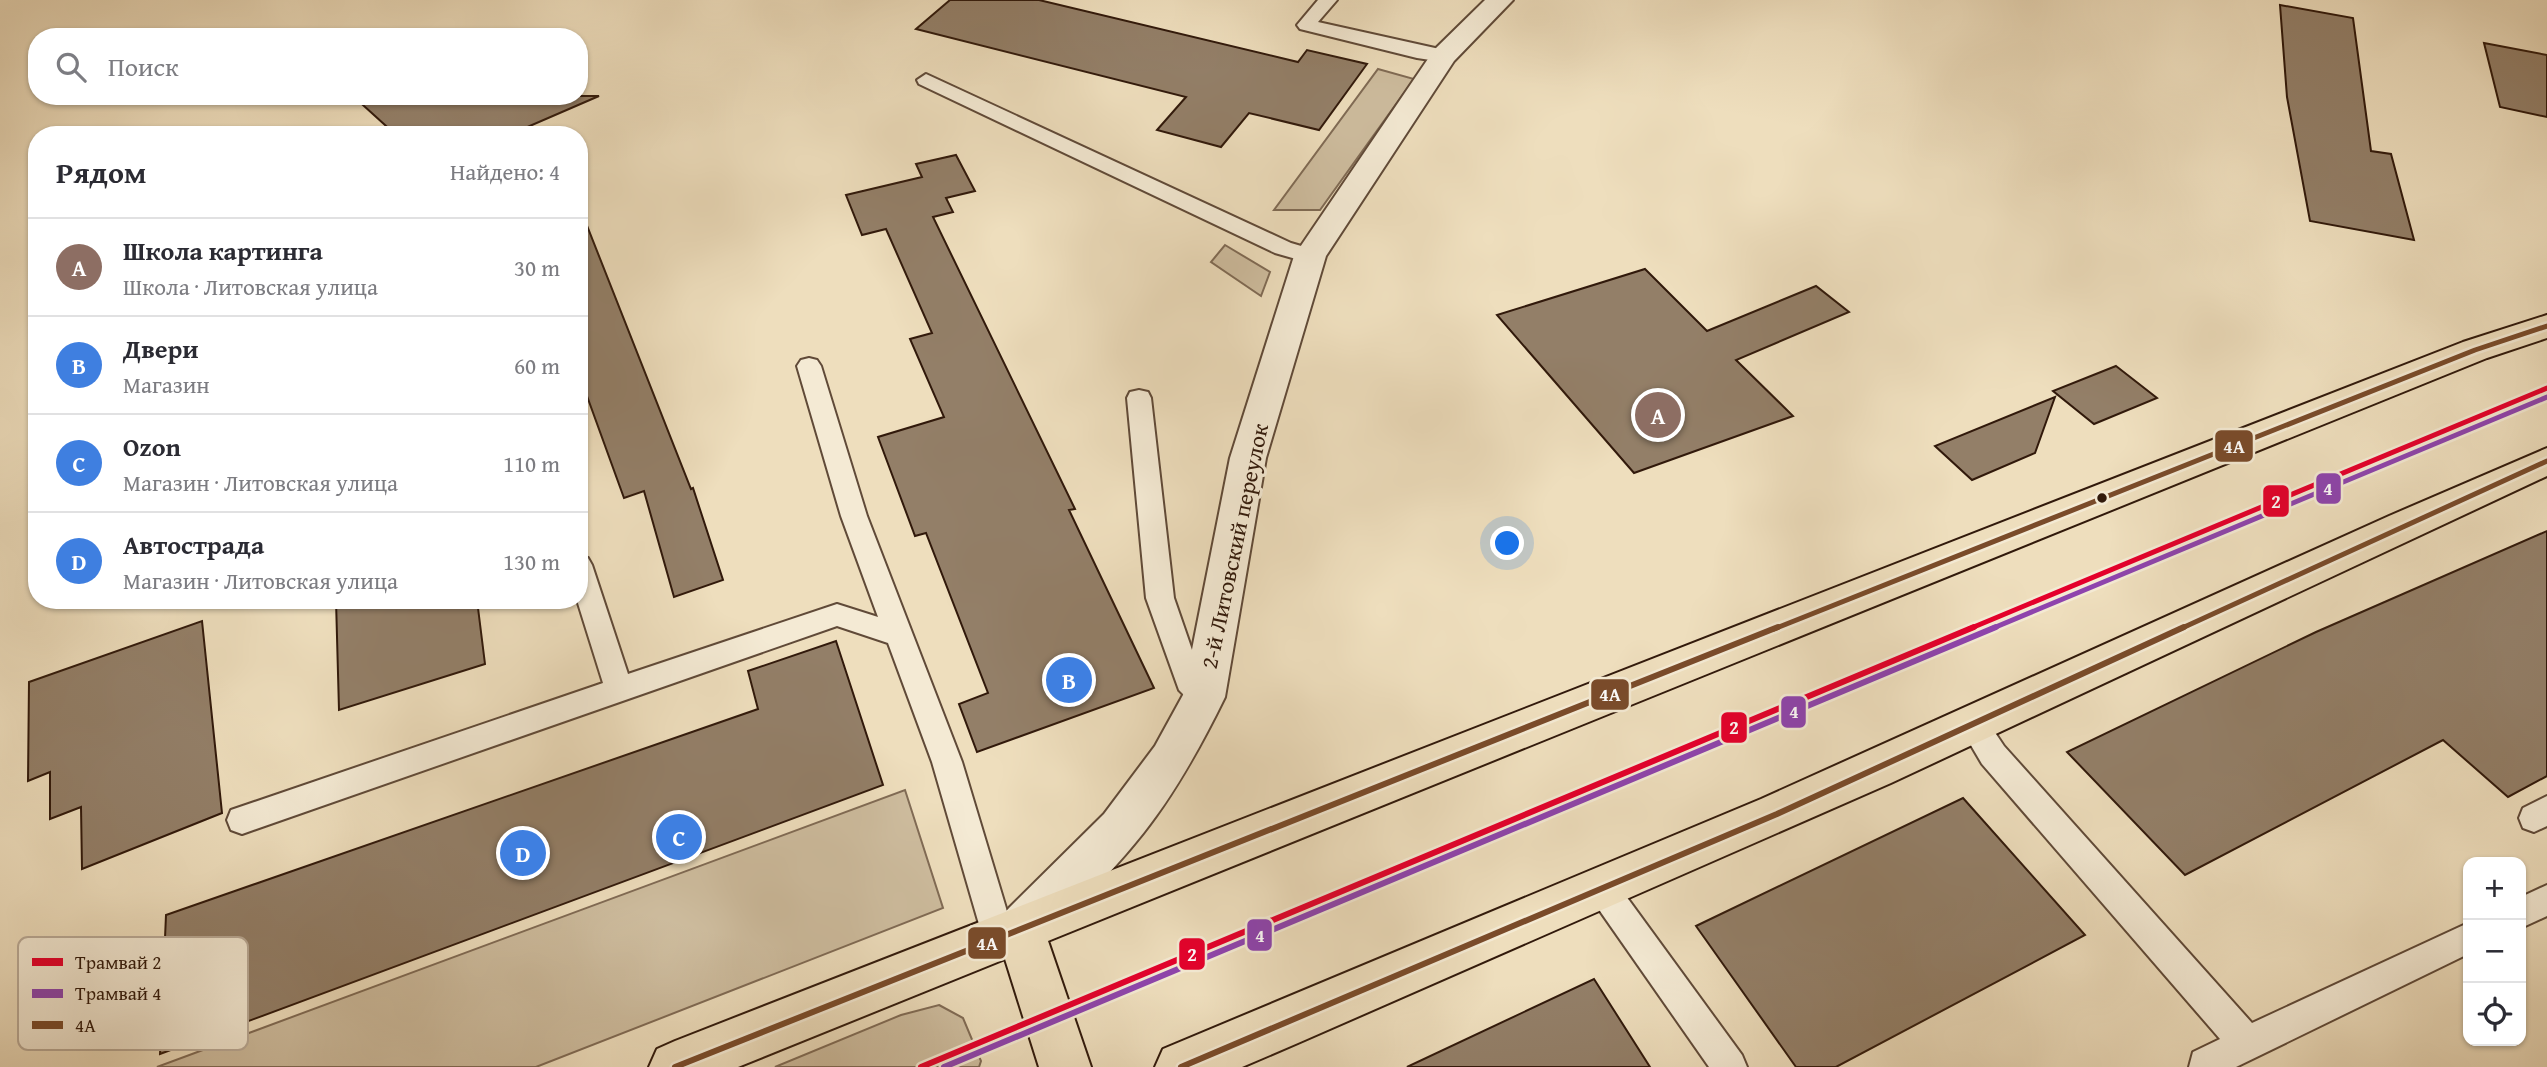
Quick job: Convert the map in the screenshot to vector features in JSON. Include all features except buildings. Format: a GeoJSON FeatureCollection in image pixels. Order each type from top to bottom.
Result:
{"type":"FeatureCollection","features":[{"type":"Feature","properties":{"kind":"main road"},"geometry":{"type":"LineString","coordinates":[[675,1067],[2462,355],[2547,327]]}},
{"type":"Feature","properties":{"kind":"main road"},"geometry":{"type":"LineString","coordinates":[[1181,1067],[1604,891],[1974,725],[2346,549],[2547,461]]}},
{"type":"Feature","properties":{"kind":"main road"},"geometry":{"type":"LineString","coordinates":[[1010,934],[1065,1067]]}},
{"type":"Feature","properties":{"kind":"street","name":"2-й Литовский переулок"},"geometry":{"type":"LineString","coordinates":[[1010,934],[1120,828],[1170,759],[1204,697],[1248,457],[1310,257],[1444,56],[1500,0]]}},
{"type":"Feature","properties":{"kind":"lane"},"geometry":{"type":"LineString","coordinates":[[1328,0],[1306,25],[1444,56]]}},
{"type":"Feature","properties":{"kind":"lane"},"geometry":{"type":"LineString","coordinates":[[926,80],[1271,243],[1310,257]]}},
{"type":"Feature","properties":{"kind":"lane"},"geometry":{"type":"LineString","coordinates":[[809,366],[854,516],[1010,934]]}},
{"type":"Feature","properties":{"kind":"lane"},"geometry":{"type":"LineString","coordinates":[[1139,398],[1160,598],[1189,682],[1204,697]]}},
{"type":"Feature","properties":{"kind":"lane"},"geometry":{"type":"LineString","coordinates":[[588,592],[620,689]]}},
{"type":"Feature","properties":{"kind":"lane"},"geometry":{"type":"LineString","coordinates":[[242,820],[837,615],[899,635]]}},
{"type":"Feature","properties":{"kind":"lane"},"geometry":{"type":"LineString","coordinates":[[1974,725],[1993,755],[2247,1043]]}},
{"type":"Feature","properties":{"kind":"lane"},"geometry":{"type":"LineString","coordinates":[[1604,891],[1730,1067]]}},
{"type":"Feature","properties":{"kind":"lane"},"geometry":{"type":"LineString","coordinates":[[2526,910],[2547,900]]}},
{"type":"Feature","properties":{"kind":"lane"},"geometry":{"type":"LineString","coordinates":[[2207,1067],[2204,1064],[2463,940]]}},
{"type":"Feature","properties":{"kind":"shaded area"},"geometry":{"type":"Polygon","coordinates":[[[1378,69],[1414,79],[1320,210],[1274,210],[1378,69]]]}},
{"type":"Feature","properties":{"kind":"shaded area"},"geometry":{"type":"Polygon","coordinates":[[[1225,245],[1270,272],[1261,296],[1211,262],[1225,245]]]}},
{"type":"Feature","properties":{"kind":"shaded area"},"geometry":{"type":"Polygon","coordinates":[[[905,790],[943,908],[536,1067],[157,1067],[203,1050],[248,1050],[248,1033],[905,790]]]}},
{"type":"Feature","properties":{"kind":"shaded area"},"geometry":{"type":"Polygon","coordinates":[[[939,1005],[963,1018],[981,1061],[979,1067],[775,1067],[901,1015],[939,1005]]]}},
{"type":"Feature","properties":{"kind":"tram line","name":"2"},"geometry":{"type":"LineString","coordinates":[[921,1067],[2547,388]]}},
{"type":"Feature","properties":{"kind":"tram line","name":"4"},"geometry":{"type":"LineString","coordinates":[[944,1067],[2547,397]]}},
{"type":"Feature","properties":{"kind":"transit line","name":"4А"},"geometry":{"type":"LineString","coordinates":[[675,1067],[2475,350],[2547,326]]}},
{"type":"Feature","properties":{"kind":"transit line","name":"4А"},"geometry":{"type":"LineString","coordinates":[[1181,1067],[1777,814],[2547,461]]}},
{"type":"Feature","properties":{"kind":"place","name":"Школа картинга"},"geometry":{"type":"Point","coordinates":[1658,415]}},
{"type":"Feature","properties":{"kind":"place","name":"Двери"},"geometry":{"type":"Point","coordinates":[1069,680]}},
{"type":"Feature","properties":{"kind":"place","name":"Ozon"},"geometry":{"type":"Point","coordinates":[679,837]}},
{"type":"Feature","properties":{"kind":"place","name":"Автострада"},"geometry":{"type":"Point","coordinates":[523,853]}}]}
